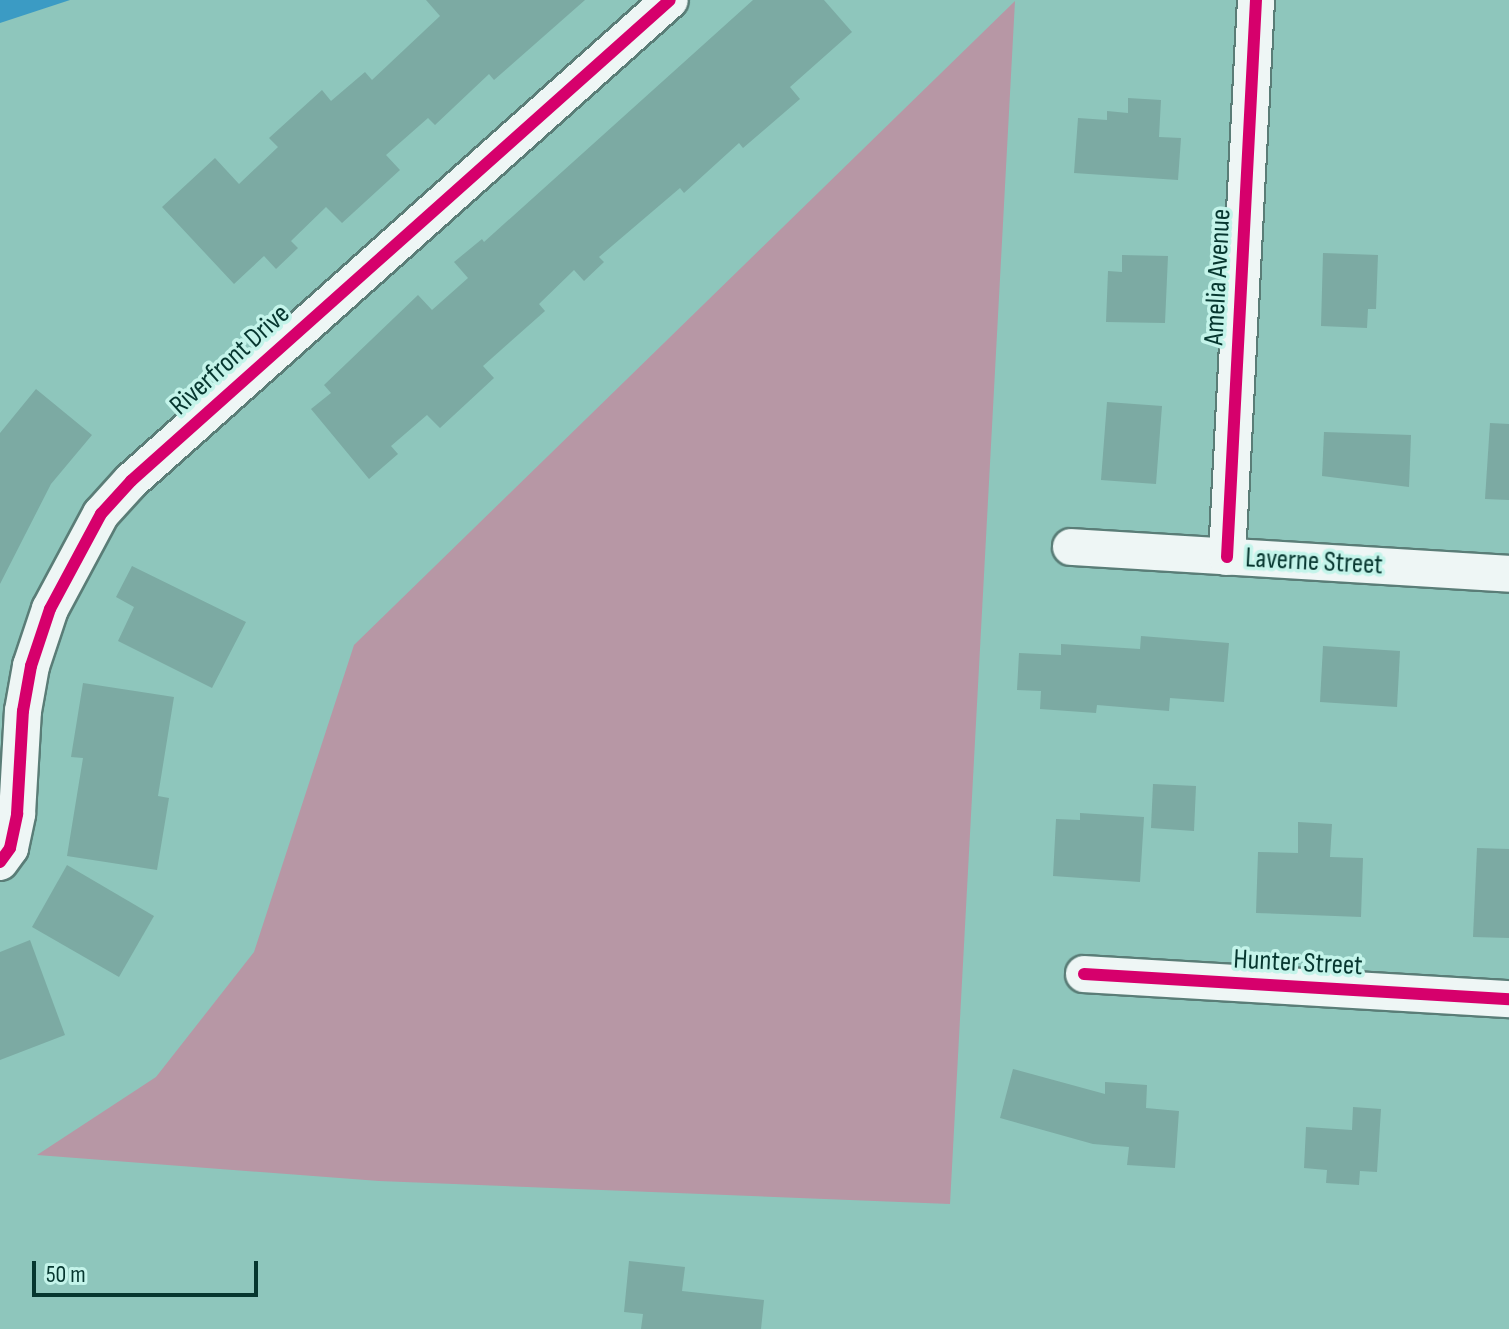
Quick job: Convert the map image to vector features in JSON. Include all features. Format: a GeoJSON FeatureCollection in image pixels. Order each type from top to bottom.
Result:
{"type":"FeatureCollection","features":[{"type":"Feature","properties":{"kind":"street","name":"Riverfront Drive"},"geometry":{"type":"LineString","coordinates":[[0,862],[10,848],[17,814],[23,711],[31,666],[50,609],[101,514],[131,481],[670,0]]}},
{"type":"Feature","properties":{"kind":"street","name":"Amelia Avenue"},"geometry":{"type":"LineString","coordinates":[[1227,557],[1256,0]]}},
{"type":"Feature","properties":{"kind":"street","name":"Laverne Street"},"geometry":{"type":"LineString","coordinates":[[1071,547],[1509,574]]}},
{"type":"Feature","properties":{"kind":"street","name":"Hunter Street"},"geometry":{"type":"LineString","coordinates":[[1084,974],[1509,999]]}},
{"type":"Feature","properties":{"kind":"shaded area"},"geometry":{"type":"Polygon","coordinates":[[[1015,1],[950,1204],[379,1181],[37,1155],[156,1077],[254,952],[354,645],[1015,1]]]}},
{"type":"Feature","properties":{"kind":"water"},"geometry":{"type":"Polygon","coordinates":[[[0,0],[70,0],[0,23],[0,0]]]}},
{"type":"Feature","properties":{"kind":"building"},"geometry":{"type":"Polygon","coordinates":[[[426,0],[585,0],[494,80],[489,74],[435,125],[428,118],[386,155],[400,170],[342,223],[326,207],[291,241],[298,248],[276,269],[264,256],[234,284],[162,207],[215,158],[239,184],[278,147],[269,138],[322,90],[331,101],[365,72],[372,80],[440,16],[426,0]]]}},
{"type":"Feature","properties":{"kind":"building"},"geometry":{"type":"Polygon","coordinates":[[[753,0],[824,0],[852,32],[790,87],[800,99],[743,148],[739,143],[684,193],[680,188],[599,257],[604,262],[584,281],[574,270],[539,304],[545,311],[483,366],[494,378],[440,428],[427,415],[391,446],[398,454],[369,479],[311,409],[331,393],[324,385],[418,295],[432,310],[468,278],[454,262],[482,239],[484,242],[753,0]]]}},
{"type":"Feature","properties":{"kind":"building"},"geometry":{"type":"Polygon","coordinates":[[[1128,98],[1161,100],[1159,137],[1181,138],[1178,180],[1074,173],[1078,118],[1107,120],[1107,111],[1128,113],[1128,98]]]}},
{"type":"Feature","properties":{"kind":"building"},"geometry":{"type":"Polygon","coordinates":[[[1323,253],[1378,255],[1376,309],[1368,309],[1367,328],[1321,326],[1323,253]]]}},
{"type":"Feature","properties":{"kind":"building"},"geometry":{"type":"Polygon","coordinates":[[[1122,255],[1168,256],[1165,323],[1106,322],[1108,271],[1122,272],[1122,255]]]}},
{"type":"Feature","properties":{"kind":"building"},"geometry":{"type":"Polygon","coordinates":[[[36,389],[92,435],[51,484],[0,584],[0,433],[36,389]]]}},
{"type":"Feature","properties":{"kind":"building"},"geometry":{"type":"Polygon","coordinates":[[[1107,402],[1162,406],[1156,484],[1101,480],[1107,402]]]}},
{"type":"Feature","properties":{"kind":"building"},"geometry":{"type":"Polygon","coordinates":[[[1490,423],[1509,424],[1509,500],[1485,499],[1490,423]]]}},
{"type":"Feature","properties":{"kind":"building"},"geometry":{"type":"Polygon","coordinates":[[[1324,432],[1411,435],[1409,487],[1322,476],[1324,432]]]}},
{"type":"Feature","properties":{"kind":"building"},"geometry":{"type":"Polygon","coordinates":[[[132,566],[246,622],[212,688],[118,641],[134,607],[116,597],[132,566]]]}},
{"type":"Feature","properties":{"kind":"building"},"geometry":{"type":"Polygon","coordinates":[[[1141,636],[1229,643],[1224,702],[1170,698],[1169,711],[1097,705],[1096,713],[1040,709],[1041,691],[1017,690],[1019,653],[1061,655],[1061,644],[1140,649],[1141,636]]]}},
{"type":"Feature","properties":{"kind":"building"},"geometry":{"type":"Polygon","coordinates":[[[1323,646],[1400,651],[1397,707],[1320,702],[1323,646]]]}},
{"type":"Feature","properties":{"kind":"building"},"geometry":{"type":"Polygon","coordinates":[[[83,683],[174,697],[158,796],[169,798],[157,870],[67,856],[83,758],[71,757],[83,683]]]}},
{"type":"Feature","properties":{"kind":"building"},"geometry":{"type":"Polygon","coordinates":[[[1153,784],[1196,786],[1194,831],[1151,828],[1153,784]]]}},
{"type":"Feature","properties":{"kind":"building"},"geometry":{"type":"Polygon","coordinates":[[[1080,813],[1144,817],[1140,882],[1053,876],[1056,819],[1080,820],[1080,813]]]}},
{"type":"Feature","properties":{"kind":"building"},"geometry":{"type":"Polygon","coordinates":[[[1298,822],[1332,824],[1330,857],[1363,858],[1361,917],[1256,913],[1258,852],[1298,853],[1298,822]]]}},
{"type":"Feature","properties":{"kind":"building"},"geometry":{"type":"Polygon","coordinates":[[[1477,848],[1509,849],[1509,938],[1473,937],[1477,848]]]}},
{"type":"Feature","properties":{"kind":"building"},"geometry":{"type":"Polygon","coordinates":[[[67,865],[154,916],[119,977],[32,927],[67,865]]]}},
{"type":"Feature","properties":{"kind":"building"},"geometry":{"type":"Polygon","coordinates":[[[30,940],[65,1035],[0,1060],[0,952],[30,940]]]}},
{"type":"Feature","properties":{"kind":"building"},"geometry":{"type":"Polygon","coordinates":[[[1013,1069],[1105,1094],[1105,1082],[1147,1085],[1146,1108],[1179,1111],[1175,1168],[1127,1165],[1129,1147],[1093,1144],[1000,1118],[1013,1069]]]}},
{"type":"Feature","properties":{"kind":"building"},"geometry":{"type":"Polygon","coordinates":[[[1353,1107],[1381,1109],[1377,1172],[1360,1171],[1359,1185],[1326,1183],[1327,1170],[1304,1168],[1306,1127],[1352,1130],[1353,1107]]]}},
{"type":"Feature","properties":{"kind":"building"},"geometry":{"type":"Polygon","coordinates":[[[629,1261],[685,1267],[682,1291],[764,1300],[761,1329],[641,1329],[643,1314],[624,1312],[629,1261]]]}},
{"type":"Feature","properties":{"kind":"cycle path"},"geometry":{"type":"LineString","coordinates":[[0,862],[10,848],[17,814],[23,711],[31,666],[50,609],[101,514],[131,481],[670,0]]}},
{"type":"Feature","properties":{"kind":"cycle path"},"geometry":{"type":"LineString","coordinates":[[1227,557],[1256,0]]}},
{"type":"Feature","properties":{"kind":"cycle path"},"geometry":{"type":"LineString","coordinates":[[1084,974],[1509,999]]}}]}
